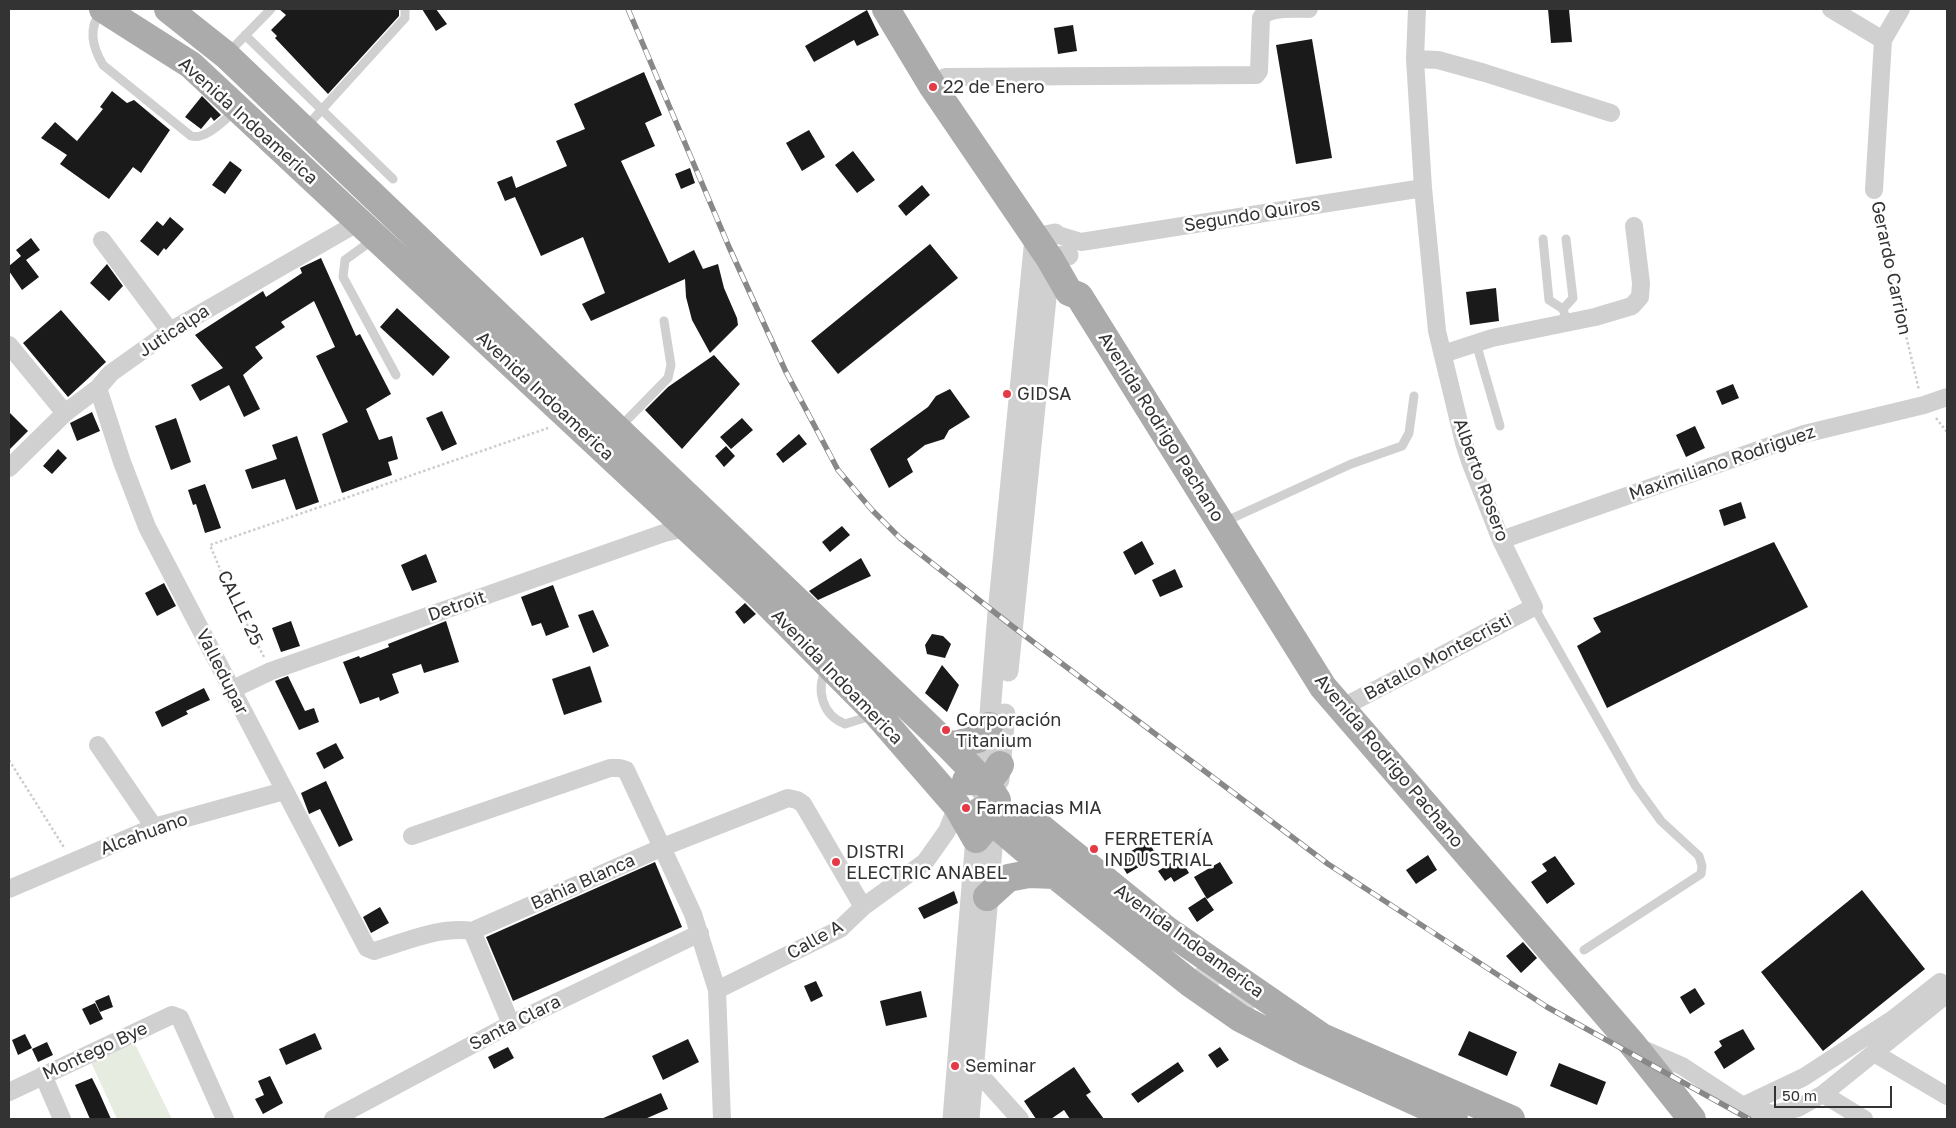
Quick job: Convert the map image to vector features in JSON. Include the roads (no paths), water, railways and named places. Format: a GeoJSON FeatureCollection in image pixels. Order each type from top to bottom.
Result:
{"type":"FeatureCollection","features":[{"type":"Feature","properties":{"kind":"main road","name":"Avenida Indoamerica"},"geometry":{"type":"LineString","coordinates":[[103,9],[191,65],[685,528],[757,593],[877,714],[918,762],[1007,815],[1018,815],[1034,822],[1168,930],[1322,1037],[1510,1119]]}},
{"type":"Feature","properties":{"kind":"main road","name":"Avenida Indoamerica"},"geometry":{"type":"LineString","coordinates":[[168,9],[312,120],[618,429],[682,488],[949,746],[984,803],[1055,875],[1190,983],[1240,1018],[1306,1052],[1454,1119]]}},
{"type":"Feature","properties":{"kind":"main road","name":"Avenida Rodrigo Pachano"},"geometry":{"type":"LineString","coordinates":[[886,9],[933,87],[1058,246]]}},
{"type":"Feature","properties":{"kind":"main road","name":"Avenida Rodrigo Pachano"},"geometry":{"type":"LineString","coordinates":[[902,9],[1082,283],[1079,296],[1323,687],[1633,1045],[1692,1119]]}},
{"type":"Feature","properties":{"kind":"main road"},"geometry":{"type":"LineString","coordinates":[[949,746],[978,739],[989,726]]}},
{"type":"Feature","properties":{"kind":"main road"},"geometry":{"type":"LineString","coordinates":[[984,803],[1017,800],[1034,822]]}},
{"type":"Feature","properties":{"kind":"main road"},"geometry":{"type":"LineString","coordinates":[[987,897],[1008,878],[1029,874],[1055,875]]}},
{"type":"Feature","properties":{"kind":"street"},"geometry":{"type":"LineString","coordinates":[[945,77],[1256,75],[1259,70],[1261,18],[1264,14],[1271,11],[1309,9]]}},
{"type":"Feature","properties":{"kind":"street","name":"Alberto Rosero"},"geometry":{"type":"LineString","coordinates":[[1417,9],[1415,59],[1423,188],[1437,330],[1464,443],[1501,540],[1534,607]]}},
{"type":"Feature","properties":{"kind":"street"},"geometry":{"type":"LineString","coordinates":[[1831,9],[1883,40]]}},
{"type":"Feature","properties":{"kind":"street","name":"Gerardo Carrion"},"geometry":{"type":"LineString","coordinates":[[1874,190],[1883,40],[1901,9]]}},
{"type":"Feature","properties":{"kind":"street"},"geometry":{"type":"LineString","coordinates":[[1415,59],[1438,60],[1485,72],[1611,113]]}},
{"type":"Feature","properties":{"kind":"street","name":"Segundo Quiros"},"geometry":{"type":"LineString","coordinates":[[1058,246],[1423,188]]}},
{"type":"Feature","properties":{"kind":"street"},"geometry":{"type":"LineString","coordinates":[[1442,354],[1565,316],[1632,306],[1640,297],[1641,283],[1634,226]]}},
{"type":"Feature","properties":{"kind":"street","name":"Juticalpa"},"geometry":{"type":"LineString","coordinates":[[9,468],[65,413],[98,388],[111,373],[170,331],[367,230]]}},
{"type":"Feature","properties":{"kind":"street"},"geometry":{"type":"LineString","coordinates":[[102,240],[170,331]]}},
{"type":"Feature","properties":{"kind":"street"},"geometry":{"type":"LineString","coordinates":[[954,1119],[984,803],[998,613],[1058,246]]}},
{"type":"Feature","properties":{"kind":"street"},"geometry":{"type":"LineString","coordinates":[[969,1119],[987,897],[984,803],[1058,246]]}},
{"type":"Feature","properties":{"kind":"street"},"geometry":{"type":"LineString","coordinates":[[9,345],[65,413]]}},
{"type":"Feature","properties":{"kind":"street","name":"Valledupar"},"geometry":{"type":"LineString","coordinates":[[98,388],[122,462],[147,527],[367,948]]}},
{"type":"Feature","properties":{"kind":"street","name":"Maximiliano Rodriguez"},"geometry":{"type":"LineString","coordinates":[[1501,540],[1804,434],[1924,405],[1947,397]]}},
{"type":"Feature","properties":{"kind":"street","name":"Detroit"},"geometry":{"type":"LineString","coordinates":[[231,690],[271,671],[664,533],[685,528]]}},
{"type":"Feature","properties":{"kind":"street","name":"Batallo Montecristi"},"geometry":{"type":"LineString","coordinates":[[1342,707],[1534,607]]}},
{"type":"Feature","properties":{"kind":"street"},"geometry":{"type":"LineString","coordinates":[[98,745],[154,826]]}},
{"type":"Feature","properties":{"kind":"street"},"geometry":{"type":"LineString","coordinates":[[412,836],[601,771],[620,768],[626,770],[663,847],[700,933],[717,990],[722,1119]]}},
{"type":"Feature","properties":{"kind":"street","name":"Alcahuano"},"geometry":{"type":"LineString","coordinates":[[9,889],[154,826],[284,791]]}},
{"type":"Feature","properties":{"kind":"street","name":"Bahia Blanca"},"geometry":{"type":"LineString","coordinates":[[367,948],[374,951],[444,931],[459,929],[472,931],[663,847],[788,798],[803,804],[863,907]]}},
{"type":"Feature","properties":{"kind":"street","name":"Calle A"},"geometry":{"type":"LineString","coordinates":[[717,990],[840,929],[863,907],[925,862],[947,831],[984,803]]}},
{"type":"Feature","properties":{"kind":"street"},"geometry":{"type":"LineString","coordinates":[[472,931],[511,1024]]}},
{"type":"Feature","properties":{"kind":"street","name":"Santa Clara"},"geometry":{"type":"LineString","coordinates":[[333,1119],[511,1024],[700,933]]}},
{"type":"Feature","properties":{"kind":"street"},"geometry":{"type":"LineString","coordinates":[[1743,1106],[1804,1077],[1893,1019],[1943,997]]}},
{"type":"Feature","properties":{"kind":"street"},"geometry":{"type":"LineString","coordinates":[[1633,1045],[1682,1066],[1743,1106],[1772,1114],[1798,1108],[1823,1094],[1943,997]]}},
{"type":"Feature","properties":{"kind":"street","name":"Montego Bye"},"geometry":{"type":"LineString","coordinates":[[9,1092],[172,1015],[180,1018],[225,1119]]}},
{"type":"Feature","properties":{"kind":"street"},"geometry":{"type":"LineString","coordinates":[[1874,1054],[1947,1096]]}},
{"type":"Feature","properties":{"kind":"street"},"geometry":{"type":"LineString","coordinates":[[973,1067],[1020,1119]]}},
{"type":"Feature","properties":{"kind":"street"},"geometry":{"type":"LineString","coordinates":[[43,1075],[62,1119]]}},
{"type":"Feature","properties":{"kind":"street"},"geometry":{"type":"LineString","coordinates":[[1823,1094],[1864,1119]]}},
{"type":"Feature","properties":{"kind":"lane"},"geometry":{"type":"LineString","coordinates":[[103,9],[94,20],[92,36],[95,52],[103,65],[191,136],[197,138],[207,134],[238,109]]}},
{"type":"Feature","properties":{"kind":"lane"},"geometry":{"type":"LineString","coordinates":[[226,55],[271,9]]}},
{"type":"Feature","properties":{"kind":"lane"},"geometry":{"type":"LineString","coordinates":[[312,120],[405,18],[406,9]]}},
{"type":"Feature","properties":{"kind":"lane"},"geometry":{"type":"LineString","coordinates":[[245,35],[312,120],[393,179]]}},
{"type":"Feature","properties":{"kind":"lane"},"geometry":{"type":"LineString","coordinates":[[367,230],[344,260],[343,277],[396,375]]}},
{"type":"Feature","properties":{"kind":"lane"},"geometry":{"type":"LineString","coordinates":[[1542,239],[1549,300],[1565,316],[1573,298],[1566,239]]}},
{"type":"Feature","properties":{"kind":"lane"},"geometry":{"type":"LineString","coordinates":[[618,429],[668,378],[671,365],[664,321]]}},
{"type":"Feature","properties":{"kind":"lane"},"geometry":{"type":"LineString","coordinates":[[1476,343],[1500,426]]}},
{"type":"Feature","properties":{"kind":"lane"},"geometry":{"type":"LineString","coordinates":[[1221,523],[1351,464],[1402,446],[1409,433],[1414,396]]}},
{"type":"Feature","properties":{"kind":"lane","name":"Alberto Rosero"},"geometry":{"type":"LineString","coordinates":[[1534,607],[1636,785],[1661,820],[1699,856],[1702,866],[1701,874],[1584,950]]}},
{"type":"Feature","properties":{"kind":"tunnel"},"geometry":{"type":"LineString","coordinates":[[1198,966],[1292,1036]]}},
{"type":"Feature","properties":{"kind":"railway"},"geometry":{"type":"LineString","coordinates":[[628,9],[729,247],[786,372],[838,470],[872,510],[900,538],[1012,626],[1328,864],[1547,1007],[1749,1119]]}},
{"type":"Feature","properties":{"kind":"place","name":"22 de Enero"},"geometry":{"type":"Point","coordinates":[933,87]}},
{"type":"Feature","properties":{"kind":"place","name":"GIDSA"},"geometry":{"type":"Point","coordinates":[1007,394]}},
{"type":"Feature","properties":{"kind":"place","name":"Corporación Titanium"},"geometry":{"type":"Point","coordinates":[946,730]}},
{"type":"Feature","properties":{"kind":"place","name":"Farmacias MIA"},"geometry":{"type":"Point","coordinates":[966,808]}},
{"type":"Feature","properties":{"kind":"place","name":"FERRETERÍA INDUSTRIAL"},"geometry":{"type":"Point","coordinates":[1094,849]}},
{"type":"Feature","properties":{"kind":"place","name":"DISTRI ELECTRIC ANABEL"},"geometry":{"type":"Point","coordinates":[836,862]}},
{"type":"Feature","properties":{"kind":"place","name":"Seminar"},"geometry":{"type":"Point","coordinates":[955,1066]}}]}
